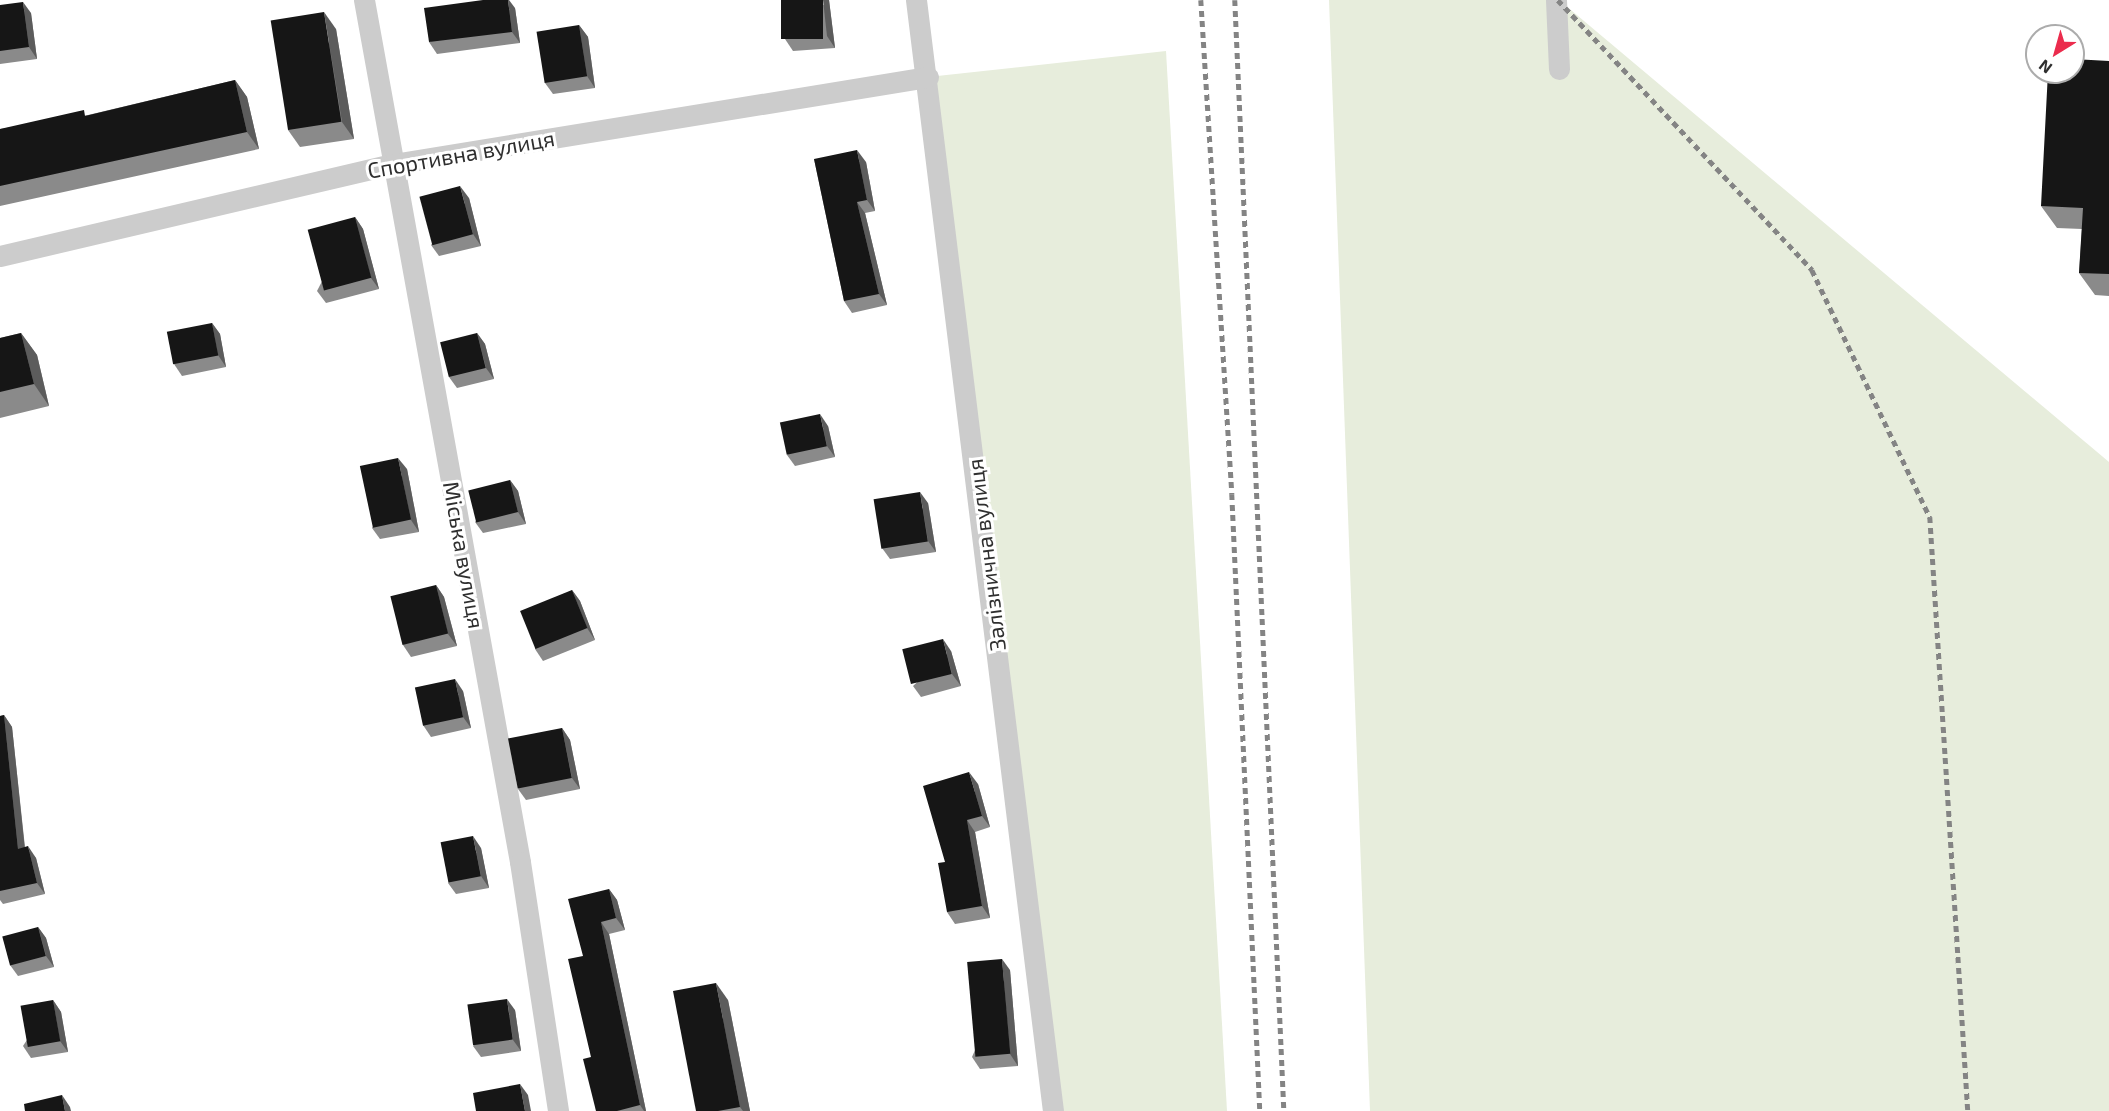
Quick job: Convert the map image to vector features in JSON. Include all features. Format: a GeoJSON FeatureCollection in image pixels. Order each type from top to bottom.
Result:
{"type":"FeatureCollection","features":[{"type":"Feature","properties":{"kind":"street","name":"Міська вулиця"},"geometry":{"type":"LineString","coordinates":[[364,0],[520,862],[558,1111]]}},
{"type":"Feature","properties":{"kind":"street","name":"Залізнична вулиця"},"geometry":{"type":"LineString","coordinates":[[916,0],[928,77],[1053,1111]]}},
{"type":"Feature","properties":{"kind":"street"},"geometry":{"type":"LineString","coordinates":[[1556,0],[1558,69]]}},
{"type":"Feature","properties":{"kind":"street","name":"Спортивна вулиця"},"geometry":{"type":"LineString","coordinates":[[0,256],[393,164],[928,77]]}},
{"type":"Feature","properties":{"kind":"green space"},"geometry":{"type":"Polygon","coordinates":[[[1329,0],[1559,0],[2109,462],[2109,1111],[1370,1111],[1329,0]]]}},
{"type":"Feature","properties":{"kind":"green space"},"geometry":{"type":"Polygon","coordinates":[[[1166,51],[1227,1111],[1053,1111],[928,77],[1166,51]]]}},
{"type":"Feature","properties":{"kind":"building"},"geometry":{"type":"Polygon","coordinates":[[[483,0],[508,0],[512,32],[429,42],[424,8],[483,0]]]}},
{"type":"Feature","properties":{"kind":"building"},"geometry":{"type":"Polygon","coordinates":[[[781,0],[823,0],[823,39],[781,39],[781,0]]]}},
{"type":"Feature","properties":{"kind":"building"},"geometry":{"type":"Polygon","coordinates":[[[23,2],[29,47],[0,51],[0,5],[23,2]]]}},
{"type":"Feature","properties":{"kind":"building"},"geometry":{"type":"Polygon","coordinates":[[[324,12],[341,122],[288,130],[271,20],[324,12]]]}},
{"type":"Feature","properties":{"kind":"building"},"geometry":{"type":"Polygon","coordinates":[[[579,25],[587,76],[545,83],[537,32],[579,25]]]}},
{"type":"Feature","properties":{"kind":"building"},"geometry":{"type":"Polygon","coordinates":[[[2085,60],[2109,61],[2109,274],[2079,273],[2083,208],[2041,206],[2047,84],[2085,84],[2085,60]]]}},
{"type":"Feature","properties":{"kind":"building"},"geometry":{"type":"Polygon","coordinates":[[[235,80],[247,132],[0,186],[0,129],[84,110],[85,116],[235,80]]]}},
{"type":"Feature","properties":{"kind":"building"},"geometry":{"type":"Polygon","coordinates":[[[857,150],[867,200],[857,202],[879,294],[844,301],[814,159],[857,150]]]}},
{"type":"Feature","properties":{"kind":"building"},"geometry":{"type":"Polygon","coordinates":[[[460,186],[473,234],[432,245],[419,197],[460,186]]]}},
{"type":"Feature","properties":{"kind":"building"},"geometry":{"type":"Polygon","coordinates":[[[355,217],[371,278],[324,291],[308,230],[355,217]]]}},
{"type":"Feature","properties":{"kind":"building"},"geometry":{"type":"Polygon","coordinates":[[[212,323],[218,355],[173,364],[167,332],[212,323]]]}},
{"type":"Feature","properties":{"kind":"building"},"geometry":{"type":"Polygon","coordinates":[[[21,333],[34,384],[0,392],[0,338],[21,333]]]}},
{"type":"Feature","properties":{"kind":"building"},"geometry":{"type":"Polygon","coordinates":[[[477,333],[486,368],[449,377],[440,342],[477,333]]]}},
{"type":"Feature","properties":{"kind":"building"},"geometry":{"type":"Polygon","coordinates":[[[820,414],[827,446],[787,455],[780,423],[820,414]]]}},
{"type":"Feature","properties":{"kind":"building"},"geometry":{"type":"Polygon","coordinates":[[[398,458],[411,520],[373,528],[360,466],[398,458]]]}},
{"type":"Feature","properties":{"kind":"building"},"geometry":{"type":"Polygon","coordinates":[[[510,480],[518,512],[476,522],[468,490],[510,480]]]}},
{"type":"Feature","properties":{"kind":"building"},"geometry":{"type":"Polygon","coordinates":[[[920,492],[928,541],[881,549],[874,499],[920,492]]]}},
{"type":"Feature","properties":{"kind":"building"},"geometry":{"type":"Polygon","coordinates":[[[436,585],[448,634],[402,645],[390,596],[436,585]]]}},
{"type":"Feature","properties":{"kind":"building"},"geometry":{"type":"Polygon","coordinates":[[[572,590],[587,628],[535,649],[520,611],[572,590]]]}},
{"type":"Feature","properties":{"kind":"building"},"geometry":{"type":"Polygon","coordinates":[[[943,639],[952,674],[911,684],[902,649],[943,639]]]}},
{"type":"Feature","properties":{"kind":"building"},"geometry":{"type":"Polygon","coordinates":[[[455,679],[463,717],[423,726],[415,688],[455,679]]]}},
{"type":"Feature","properties":{"kind":"building"},"geometry":{"type":"Polygon","coordinates":[[[4,715],[18,849],[28,846],[37,883],[0,891],[0,716],[4,715]]]}},
{"type":"Feature","properties":{"kind":"building"},"geometry":{"type":"Polygon","coordinates":[[[562,728],[572,778],[518,789],[508,738],[562,728]]]}},
{"type":"Feature","properties":{"kind":"building"},"geometry":{"type":"Polygon","coordinates":[[[969,772],[982,816],[967,820],[982,906],[947,912],[938,863],[945,862],[923,786],[969,772]]]}},
{"type":"Feature","properties":{"kind":"building"},"geometry":{"type":"Polygon","coordinates":[[[473,836],[481,876],[448,883],[441,842],[473,836]]]}},
{"type":"Feature","properties":{"kind":"building"},"geometry":{"type":"Polygon","coordinates":[[[609,889],[616,918],[601,922],[640,1105],[617,1111],[596,1111],[583,1059],[591,1057],[568,959],[583,956],[568,899],[609,889]]]}},
{"type":"Feature","properties":{"kind":"building"},"geometry":{"type":"Polygon","coordinates":[[[38,927],[46,956],[10,966],[2,937],[38,927]]]}},
{"type":"Feature","properties":{"kind":"building"},"geometry":{"type":"Polygon","coordinates":[[[1002,959],[1010,1054],[975,1057],[967,962],[1002,959]]]}},
{"type":"Feature","properties":{"kind":"building"},"geometry":{"type":"Polygon","coordinates":[[[716,983],[740,1107],[718,1111],[696,1111],[673,991],[716,983]]]}},
{"type":"Feature","properties":{"kind":"building"},"geometry":{"type":"Polygon","coordinates":[[[507,999],[513,1040],[473,1045],[467,1005],[507,999]]]}},
{"type":"Feature","properties":{"kind":"building"},"geometry":{"type":"Polygon","coordinates":[[[53,1000],[60,1041],[28,1047],[21,1006],[53,1000]]]}},
{"type":"Feature","properties":{"kind":"building"},"geometry":{"type":"Polygon","coordinates":[[[520,1084],[525,1111],[476,1111],[473,1093],[520,1084]]]}},
{"type":"Feature","properties":{"kind":"building"},"geometry":{"type":"Polygon","coordinates":[[[62,1095],[65,1111],[25,1111],[24,1104],[62,1095]]]}},
{"type":"Feature","properties":{"kind":"railway"},"geometry":{"type":"LineString","coordinates":[[1201,0],[1232,494],[1260,1111]]}},
{"type":"Feature","properties":{"kind":"railway"},"geometry":{"type":"LineString","coordinates":[[1235,0],[1284,1111]]}},
{"type":"Feature","properties":{"kind":"railway"},"geometry":{"type":"LineString","coordinates":[[1558,0],[1812,270],[1930,517],[1968,1111]]}}]}
